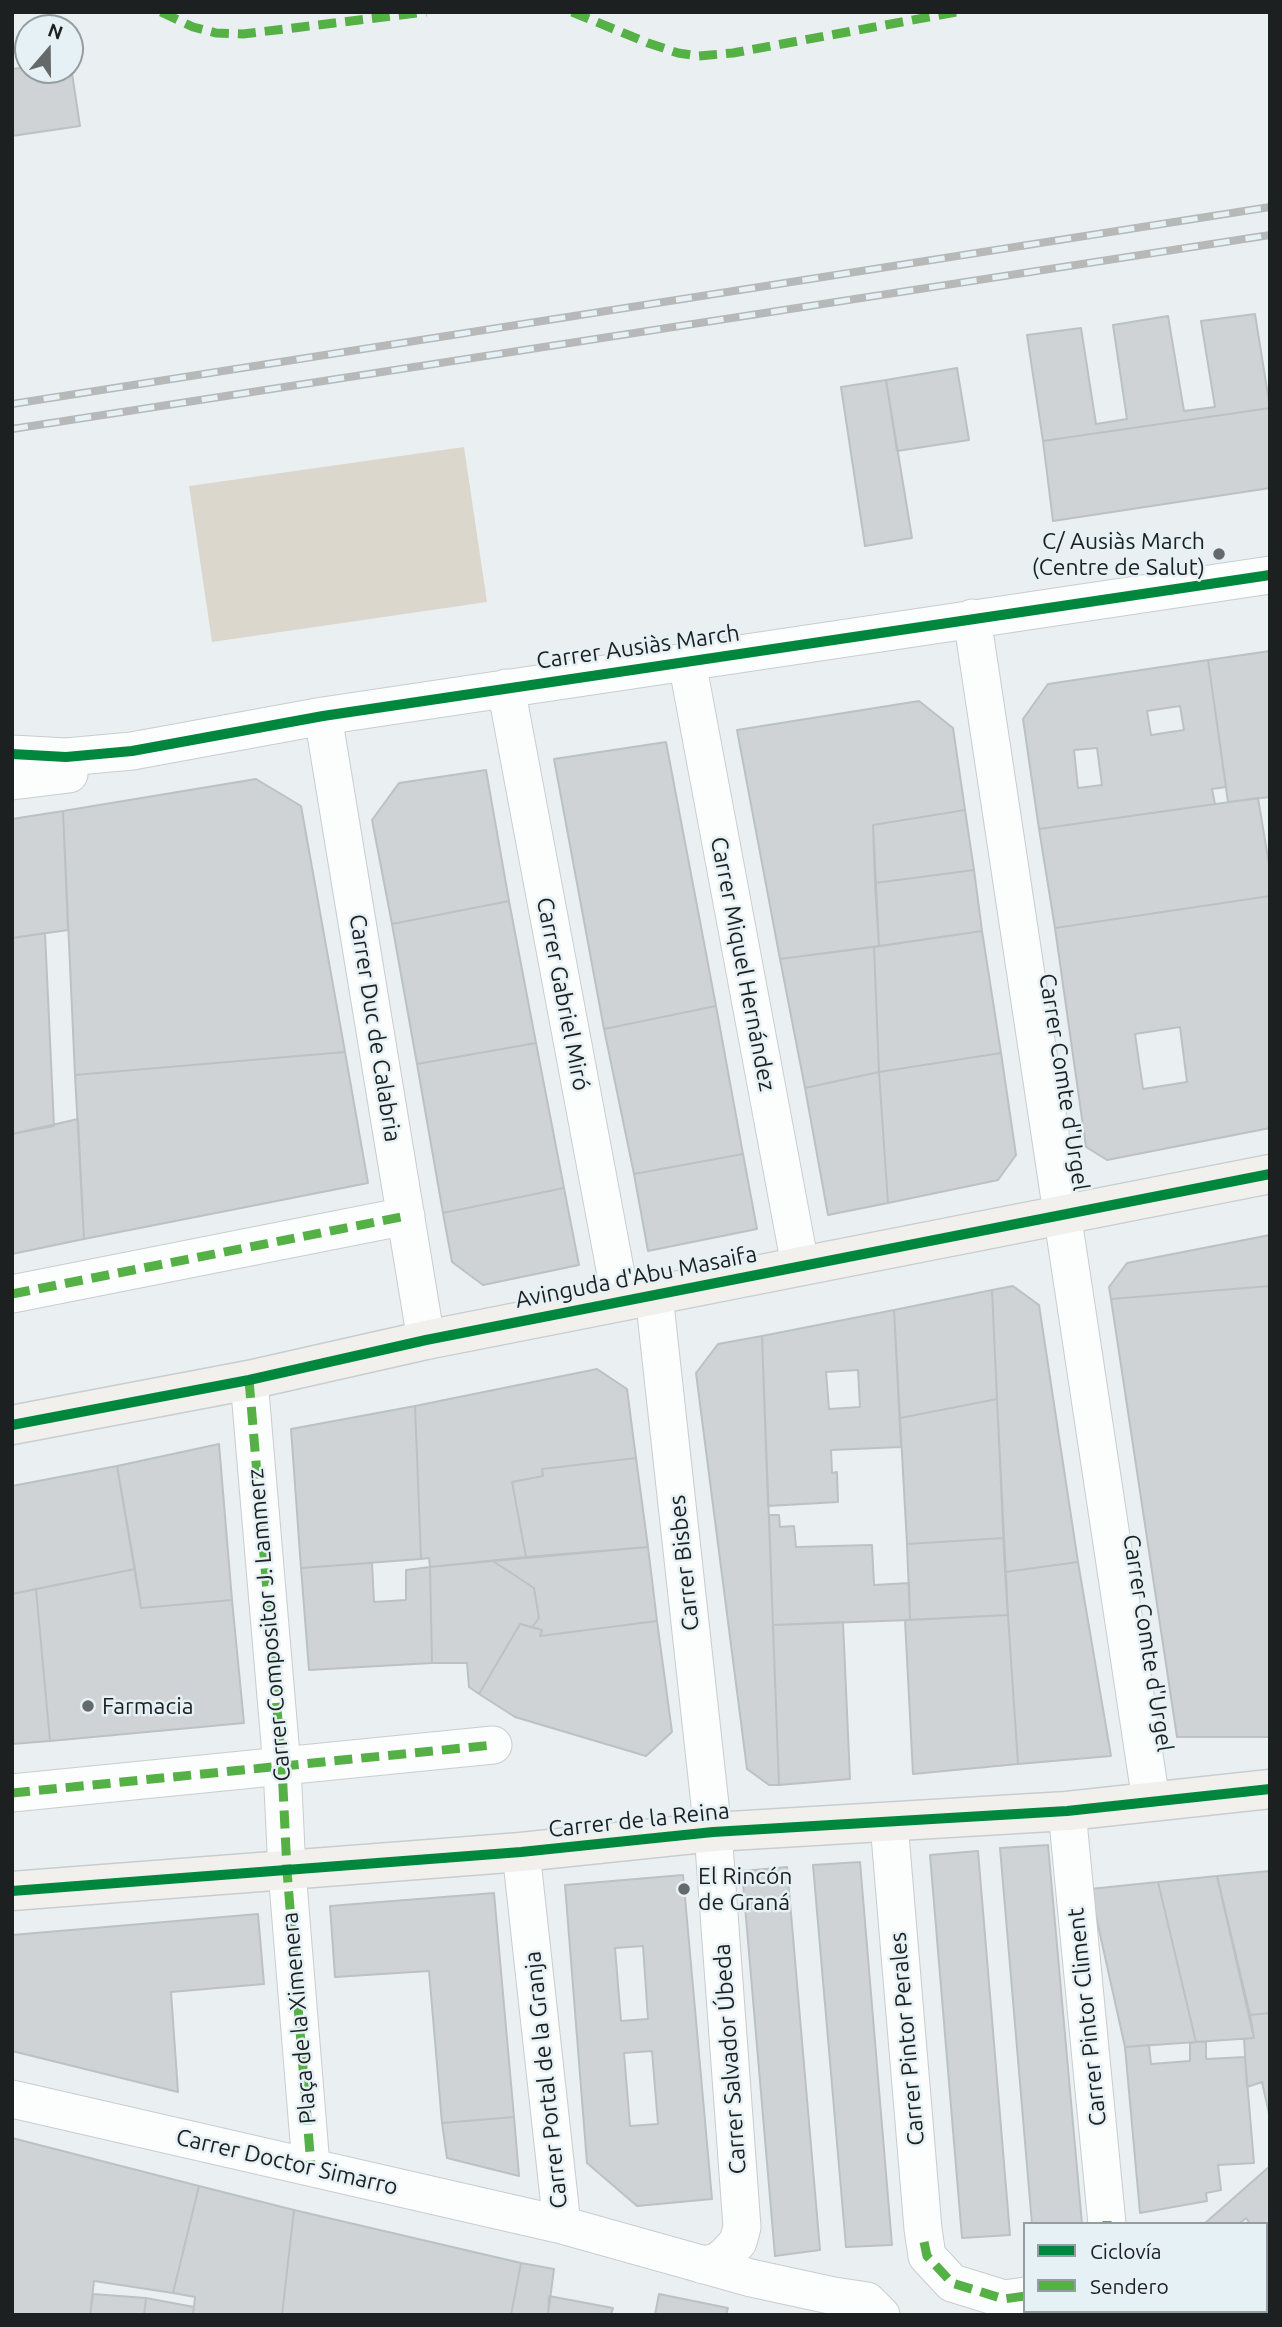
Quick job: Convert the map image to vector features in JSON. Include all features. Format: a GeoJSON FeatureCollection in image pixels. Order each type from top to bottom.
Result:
{"type":"FeatureCollection","features":[{"type":"Feature","properties":{"kind":"street","name":"Carrer Ausiàs March"},"geometry":{"type":"LineString","coordinates":[[12,754],[66,757],[132,751],[323,716],[1270,575]]}},
{"type":"Feature","properties":{"kind":"street","name":"Carrer Comte d'Urgel"},"geometry":{"type":"LineString","coordinates":[[972,618],[1151,1801]]}},
{"type":"Feature","properties":{"kind":"street","name":"Carrer Miquel Hernández"},"geometry":{"type":"LineString","coordinates":[[687,662],[800,1265]]}},
{"type":"Feature","properties":{"kind":"street","name":"Carrer Gabriel Miró"},"geometry":{"type":"LineString","coordinates":[[506,688],[637,1298]]}},
{"type":"Feature","properties":{"kind":"street","name":"Carrer Duc de Calabria"},"geometry":{"type":"LineString","coordinates":[[323,716],[426,1340]]}},
{"type":"Feature","properties":{"kind":"street","name":"Carrer Ausiàs March"},"geometry":{"type":"LineString","coordinates":[[12,781],[69,774],[132,751]]}},
{"type":"Feature","properties":{"kind":"street","name":"Avinguda d'Abu Masaifa"},"geometry":{"type":"LineString","coordinates":[[12,1425],[249,1380],[426,1340],[800,1265],[1270,1174]]}},
{"type":"Feature","properties":{"kind":"street"},"geometry":{"type":"LineString","coordinates":[[12,1294],[406,1216]]}},
{"type":"Feature","properties":{"kind":"street","name":"Carrer Bisbes"},"geometry":{"type":"LineString","coordinates":[[637,1298],[713,1832]]}},
{"type":"Feature","properties":{"kind":"street","name":"Carrer Compositor J. Lammerz"},"geometry":{"type":"LineString","coordinates":[[249,1380],[282,1767],[287,1871]]}},
{"type":"Feature","properties":{"kind":"street"},"geometry":{"type":"LineString","coordinates":[[12,1793],[493,1745]]}},
{"type":"Feature","properties":{"kind":"street","name":"Carrer de la Reina"},"geometry":{"type":"LineString","coordinates":[[12,1891],[521,1852],[713,1832],[1067,1811],[1270,1789]]}},
{"type":"Feature","properties":{"kind":"street","name":"Carrer Pintor Climent"},"geometry":{"type":"LineString","coordinates":[[1067,1811],[1107,2222]]}},
{"type":"Feature","properties":{"kind":"street","name":"Carrer Pintor Perales"},"geometry":{"type":"LineString","coordinates":[[889,1823],[927,2256],[952,2283],[1004,2299],[1023,2296]]}},
{"type":"Feature","properties":{"kind":"street","name":"Carrer Salvador Úbeda"},"geometry":{"type":"LineString","coordinates":[[703,2265],[717,2262],[726,2255],[738,2242],[742,2227],[713,1832]]}},
{"type":"Feature","properties":{"kind":"street","name":"Carrer Portal de la Granja"},"geometry":{"type":"LineString","coordinates":[[521,1852],[562,2225],[703,2265],[834,2297],[867,2301],[881,2315]]}},
{"type":"Feature","properties":{"kind":"street","name":"Plaça de la Ximenera"},"geometry":{"type":"LineString","coordinates":[[287,1871],[311,2166]]}},
{"type":"Feature","properties":{"kind":"street","name":"Carrer Doctor Simarro"},"geometry":{"type":"LineString","coordinates":[[12,2099],[562,2225]]}},
{"type":"Feature","properties":{"kind":"shaded area"},"geometry":{"type":"Polygon","coordinates":[[[464,447],[487,602],[212,642],[189,486],[464,447]]]}},
{"type":"Feature","properties":{"kind":"building"},"geometry":{"type":"Polygon","coordinates":[[[12,69],[14,84],[74,84],[80,126],[12,136],[12,69]]]}},
{"type":"Feature","properties":{"kind":"building"},"geometry":{"type":"Polygon","coordinates":[[[1255,314],[1270,408],[1043,441],[1027,335],[1081,328],[1096,424],[1127,419],[1113,325],[1168,316],[1184,411],[1215,407],[1201,321],[1255,314]]]}},
{"type":"Feature","properties":{"kind":"building"},"geometry":{"type":"Polygon","coordinates":[[[957,368],[969,440],[897,451],[886,380],[957,368]]]}},
{"type":"Feature","properties":{"kind":"building"},"geometry":{"type":"Polygon","coordinates":[[[886,380],[912,538],[865,546],[841,387],[886,380]]]}},
{"type":"Feature","properties":{"kind":"building"},"geometry":{"type":"Polygon","coordinates":[[[1270,408],[1270,488],[1053,521],[1043,441],[1270,408]]]}},
{"type":"Feature","properties":{"kind":"building"},"geometry":{"type":"Polygon","coordinates":[[[1270,651],[1270,797],[1228,802],[1208,660],[1270,651]]]}},
{"type":"Feature","properties":{"kind":"building"},"geometry":{"type":"Polygon","coordinates":[[[1208,660],[1226,787],[1212,789],[1215,804],[1039,829],[1023,719],[1048,684],[1208,660]],[[1180,706],[1147,711],[1151,735],[1184,730],[1180,706]],[[1097,748],[1074,750],[1078,788],[1102,785],[1097,748]]]}},
{"type":"Feature","properties":{"kind":"building"},"geometry":{"type":"Polygon","coordinates":[[[919,701],[953,728],[965,810],[873,825],[879,946],[780,959],[737,730],[919,701]]]}},
{"type":"Feature","properties":{"kind":"building"},"geometry":{"type":"Polygon","coordinates":[[[666,742],[716,1006],[604,1029],[554,759],[666,742]]]}},
{"type":"Feature","properties":{"kind":"building"},"geometry":{"type":"Polygon","coordinates":[[[486,770],[509,901],[392,924],[372,820],[399,783],[486,770]]]}},
{"type":"Feature","properties":{"kind":"building"},"geometry":{"type":"Polygon","coordinates":[[[256,779],[301,806],[345,1052],[75,1075],[63,811],[256,779]]]}},
{"type":"Feature","properties":{"kind":"building"},"geometry":{"type":"Polygon","coordinates":[[[1258,798],[1270,870],[1270,896],[1055,928],[1039,829],[1258,798]]]}},
{"type":"Feature","properties":{"kind":"building"},"geometry":{"type":"Polygon","coordinates":[[[965,810],[974,870],[875,883],[873,825],[965,810]]]}},
{"type":"Feature","properties":{"kind":"building"},"geometry":{"type":"Polygon","coordinates":[[[63,811],[68,930],[12,938],[12,819],[63,811]]]}},
{"type":"Feature","properties":{"kind":"building"},"geometry":{"type":"Polygon","coordinates":[[[974,870],[982,931],[879,946],[875,883],[974,870]]]}},
{"type":"Feature","properties":{"kind":"building"},"geometry":{"type":"Polygon","coordinates":[[[1270,896],[1270,1128],[1107,1160],[1086,1147],[1055,928],[1270,896]],[[1180,1027],[1135,1034],[1143,1089],[1187,1082],[1180,1027]]]}},
{"type":"Feature","properties":{"kind":"building"},"geometry":{"type":"Polygon","coordinates":[[[509,901],[536,1043],[417,1064],[392,924],[509,901]]]}},
{"type":"Feature","properties":{"kind":"building"},"geometry":{"type":"Polygon","coordinates":[[[982,931],[1001,1053],[879,1072],[874,947],[982,931]]]}},
{"type":"Feature","properties":{"kind":"building"},"geometry":{"type":"Polygon","coordinates":[[[45,933],[54,1126],[12,1134],[12,938],[45,933]]]}},
{"type":"Feature","properties":{"kind":"building"},"geometry":{"type":"Polygon","coordinates":[[[874,947],[879,1072],[805,1088],[780,959],[874,947]]]}},
{"type":"Feature","properties":{"kind":"building"},"geometry":{"type":"Polygon","coordinates":[[[716,1006],[743,1154],[634,1174],[604,1029],[716,1006]]]}},
{"type":"Feature","properties":{"kind":"building"},"geometry":{"type":"Polygon","coordinates":[[[536,1043],[564,1188],[443,1213],[417,1064],[536,1043]]]}},
{"type":"Feature","properties":{"kind":"building"},"geometry":{"type":"Polygon","coordinates":[[[345,1052],[368,1183],[84,1239],[75,1075],[345,1052]]]}},
{"type":"Feature","properties":{"kind":"building"},"geometry":{"type":"Polygon","coordinates":[[[1001,1053],[1016,1155],[998,1180],[888,1203],[879,1072],[1001,1053]]]}},
{"type":"Feature","properties":{"kind":"building"},"geometry":{"type":"Polygon","coordinates":[[[879,1072],[888,1203],[828,1215],[805,1088],[879,1072]]]}},
{"type":"Feature","properties":{"kind":"building"},"geometry":{"type":"Polygon","coordinates":[[[78,1119],[84,1239],[12,1254],[12,1134],[78,1119]]]}},
{"type":"Feature","properties":{"kind":"building"},"geometry":{"type":"Polygon","coordinates":[[[743,1154],[757,1229],[648,1251],[634,1174],[743,1154]]]}},
{"type":"Feature","properties":{"kind":"building"},"geometry":{"type":"Polygon","coordinates":[[[564,1188],[579,1265],[483,1285],[452,1262],[443,1213],[564,1188]]]}},
{"type":"Feature","properties":{"kind":"building"},"geometry":{"type":"Polygon","coordinates":[[[1270,1235],[1270,1286],[1111,1299],[1109,1287],[1127,1263],[1270,1235]]]}},
{"type":"Feature","properties":{"kind":"building"},"geometry":{"type":"Polygon","coordinates":[[[1013,1286],[1039,1305],[1078,1562],[1005,1572],[992,1290],[1013,1286]]]}},
{"type":"Feature","properties":{"kind":"building"},"geometry":{"type":"Polygon","coordinates":[[[1270,1286],[1270,1737],[1177,1737],[1111,1299],[1270,1286]]]}},
{"type":"Feature","properties":{"kind":"building"},"geometry":{"type":"Polygon","coordinates":[[[992,1290],[997,1399],[900,1418],[894,1310],[992,1290]]]}},
{"type":"Feature","properties":{"kind":"building"},"geometry":{"type":"Polygon","coordinates":[[[894,1310],[901,1447],[831,1450],[832,1473],[837,1472],[838,1502],[768,1506],[762,1336],[894,1310]],[[858,1370],[826,1372],[829,1409],[860,1407],[858,1370]]]}},
{"type":"Feature","properties":{"kind":"building"},"geometry":{"type":"Polygon","coordinates":[[[762,1336],[779,1785],[769,1785],[747,1769],[696,1373],[718,1344],[762,1336]]]}},
{"type":"Feature","properties":{"kind":"building"},"geometry":{"type":"Polygon","coordinates":[[[597,1369],[627,1389],[636,1458],[542,1469],[543,1476],[512,1482],[526,1557],[430,1567],[429,1558],[421,1559],[415,1406],[597,1369]]]}},
{"type":"Feature","properties":{"kind":"building"},"geometry":{"type":"Polygon","coordinates":[[[997,1399],[1004,1538],[907,1544],[900,1418],[997,1399]]]}},
{"type":"Feature","properties":{"kind":"building"},"geometry":{"type":"Polygon","coordinates":[[[415,1406],[421,1559],[301,1568],[291,1429],[415,1406]]]}},
{"type":"Feature","properties":{"kind":"building"},"geometry":{"type":"Polygon","coordinates":[[[219,1444],[232,1600],[141,1608],[117,1466],[219,1444]]]}},
{"type":"Feature","properties":{"kind":"building"},"geometry":{"type":"Polygon","coordinates":[[[636,1458],[648,1547],[526,1557],[512,1482],[543,1476],[542,1469],[636,1458]]]}},
{"type":"Feature","properties":{"kind":"building"},"geometry":{"type":"Polygon","coordinates":[[[117,1466],[135,1569],[12,1594],[12,1486],[117,1466]]]}},
{"type":"Feature","properties":{"kind":"building"},"geometry":{"type":"Polygon","coordinates":[[[769,1515],[779,1515],[780,1527],[794,1526],[796,1547],[872,1545],[874,1585],[909,1583],[910,1620],[773,1625],[769,1515]]]}},
{"type":"Feature","properties":{"kind":"building"},"geometry":{"type":"Polygon","coordinates":[[[1004,1538],[1008,1615],[910,1620],[907,1544],[1004,1538]]]}},
{"type":"Feature","properties":{"kind":"building"},"geometry":{"type":"Polygon","coordinates":[[[648,1547],[657,1621],[540,1636],[542,1630],[532,1627],[539,1618],[534,1588],[493,1561],[648,1547]]]}},
{"type":"Feature","properties":{"kind":"building"},"geometry":{"type":"Polygon","coordinates":[[[493,1561],[534,1588],[539,1618],[532,1627],[520,1624],[479,1694],[469,1687],[467,1663],[432,1663],[430,1567],[493,1561]]]}},
{"type":"Feature","properties":{"kind":"building"},"geometry":{"type":"Polygon","coordinates":[[[1078,1562],[1111,1756],[1018,1764],[1005,1572],[1078,1562]]]}},
{"type":"Feature","properties":{"kind":"building"},"geometry":{"type":"Polygon","coordinates":[[[372,1563],[374,1602],[406,1600],[406,1570],[430,1567],[432,1663],[309,1670],[301,1568],[372,1563]]]}},
{"type":"Feature","properties":{"kind":"building"},"geometry":{"type":"Polygon","coordinates":[[[135,1569],[141,1608],[232,1600],[244,1723],[50,1741],[36,1589],[135,1569]]]}},
{"type":"Feature","properties":{"kind":"building"},"geometry":{"type":"Polygon","coordinates":[[[36,1589],[50,1741],[12,1744],[12,1594],[36,1589]]]}},
{"type":"Feature","properties":{"kind":"building"},"geometry":{"type":"Polygon","coordinates":[[[1008,1615],[1018,1764],[913,1774],[905,1620],[1008,1615]]]}},
{"type":"Feature","properties":{"kind":"building"},"geometry":{"type":"Polygon","coordinates":[[[657,1621],[672,1732],[646,1756],[515,1717],[479,1694],[520,1624],[542,1630],[540,1636],[657,1621]]]}},
{"type":"Feature","properties":{"kind":"building"},"geometry":{"type":"Polygon","coordinates":[[[843,1622],[850,1779],[779,1785],[773,1625],[843,1622]]]}},
{"type":"Feature","properties":{"kind":"building"},"geometry":{"type":"Polygon","coordinates":[[[1048,1845],[1082,2222],[1032,2222],[1000,1848],[1048,1845]]]}},
{"type":"Feature","properties":{"kind":"building"},"geometry":{"type":"Polygon","coordinates":[[[978,1851],[1010,2235],[962,2238],[930,1855],[978,1851]]]}},
{"type":"Feature","properties":{"kind":"building"},"geometry":{"type":"Polygon","coordinates":[[[860,1862],[892,2245],[846,2247],[813,1865],[860,1862]]]}},
{"type":"Feature","properties":{"kind":"building"},"geometry":{"type":"Polygon","coordinates":[[[787,1867],[820,2250],[775,2256],[742,1871],[787,1867]]]}},
{"type":"Feature","properties":{"kind":"building"},"geometry":{"type":"Polygon","coordinates":[[[1270,1871],[1270,2013],[1250,2015],[1217,1876],[1270,1871]]]}},
{"type":"Feature","properties":{"kind":"building"},"geometry":{"type":"Polygon","coordinates":[[[683,1875],[712,2199],[637,2206],[587,2163],[565,1885],[683,1875]],[[643,1946],[615,1948],[621,2021],[648,2019],[643,1946]],[[652,2051],[624,2053],[630,2126],[658,2124],[652,2051]]]}},
{"type":"Feature","properties":{"kind":"building"},"geometry":{"type":"Polygon","coordinates":[[[1217,1876],[1254,2038],[1196,2042],[1158,1882],[1217,1876]]]}},
{"type":"Feature","properties":{"kind":"building"},"geometry":{"type":"Polygon","coordinates":[[[1158,1882],[1196,2042],[1125,2047],[1090,1889],[1158,1882]]]}},
{"type":"Feature","properties":{"kind":"building"},"geometry":{"type":"Polygon","coordinates":[[[494,1893],[514,2117],[442,2123],[429,1971],[335,1977],[330,1906],[494,1893]]]}},
{"type":"Feature","properties":{"kind":"building"},"geometry":{"type":"Polygon","coordinates":[[[258,1914],[264,1984],[171,1992],[178,2092],[12,2051],[12,1935],[258,1914]]]}},
{"type":"Feature","properties":{"kind":"building"},"geometry":{"type":"Polygon","coordinates":[[[1270,2013],[1270,2118],[1262,2082],[1247,2087],[1244,2039],[1254,2038],[1250,2015],[1270,2013]]]}},
{"type":"Feature","properties":{"kind":"building"},"geometry":{"type":"Polygon","coordinates":[[[1206,2042],[1206,2059],[1245,2057],[1254,2163],[1218,2165],[1221,2190],[1206,2193],[1207,2201],[1140,2213],[1125,2047],[1149,2045],[1151,2064],[1190,2061],[1190,2043],[1206,2042]]]}},
{"type":"Feature","properties":{"kind":"building"},"geometry":{"type":"Polygon","coordinates":[[[514,2117],[519,2176],[447,2158],[442,2123],[514,2117]]]}},
{"type":"Feature","properties":{"kind":"building"},"geometry":{"type":"Polygon","coordinates":[[[12,2138],[199,2186],[173,2293],[94,2281],[90,2315],[12,2315],[12,2138]]]}},
{"type":"Feature","properties":{"kind":"building"},"geometry":{"type":"Polygon","coordinates":[[[1270,2166],[1270,2225],[1268,2226],[1268,2222],[1249,2222],[1246,2218],[1241,2222],[1206,2222],[1270,2166]]]}},
{"type":"Feature","properties":{"kind":"building"},"geometry":{"type":"Polygon","coordinates":[[[199,2186],[294,2210],[282,2315],[193,2315],[195,2297],[173,2293],[199,2186]]]}},
{"type":"Feature","properties":{"kind":"building"},"geometry":{"type":"Polygon","coordinates":[[[294,2210],[521,2263],[511,2315],[282,2315],[294,2210]]]}},
{"type":"Feature","properties":{"kind":"building"},"geometry":{"type":"Polygon","coordinates":[[[521,2263],[554,2269],[548,2315],[511,2315],[521,2263]]]}},
{"type":"Feature","properties":{"kind":"building"},"geometry":{"type":"Polygon","coordinates":[[[1268,2274],[1270,2315],[1227,2315],[1226,2313],[1268,2313],[1268,2274]]]}},
{"type":"Feature","properties":{"kind":"building"},"geometry":{"type":"Polygon","coordinates":[[[93,2294],[146,2298],[144,2315],[90,2315],[93,2294]]]}},
{"type":"Feature","properties":{"kind":"building"},"geometry":{"type":"Polygon","coordinates":[[[659,2294],[728,2308],[726,2315],[655,2315],[659,2294]]]}},
{"type":"Feature","properties":{"kind":"building"},"geometry":{"type":"Polygon","coordinates":[[[549,2296],[613,2308],[611,2315],[548,2315],[549,2296]]]}},
{"type":"Feature","properties":{"kind":"building"},"geometry":{"type":"Polygon","coordinates":[[[146,2298],[194,2307],[193,2315],[144,2315],[146,2298]]]}},
{"type":"Feature","properties":{"kind":"building"},"geometry":{"type":"Polygon","coordinates":[[[1136,2313],[1137,2315],[1020,2315],[1136,2313]]]}},
{"type":"Feature","properties":{"kind":"building"},"geometry":{"type":"Polygon","coordinates":[[[1136,2313],[1171,2313],[1162,2315],[1136,2313]]]}},
{"type":"Feature","properties":{"kind":"railway"},"geometry":{"type":"LineString","coordinates":[[12,404],[1270,207]]}},
{"type":"Feature","properties":{"kind":"railway"},"geometry":{"type":"LineString","coordinates":[[12,429],[1270,235]]}},
{"type":"Feature","properties":{"kind":"marked path"},"geometry":{"type":"LineString","coordinates":[[161,12],[193,27],[216,33],[243,34],[426,12]]}},
{"type":"Feature","properties":{"kind":"marked path"},"geometry":{"type":"LineString","coordinates":[[572,12],[648,43],[678,53],[698,56],[733,53],[956,12]]}},
{"type":"Feature","properties":{"kind":"marked path"},"geometry":{"type":"LineString","coordinates":[[12,1294],[406,1216]]}},
{"type":"Feature","properties":{"kind":"marked path"},"geometry":{"type":"LineString","coordinates":[[249,1380],[282,1767],[287,1871],[311,2166]]}},
{"type":"Feature","properties":{"kind":"marked path"},"geometry":{"type":"LineString","coordinates":[[12,1793],[493,1745]]}},
{"type":"Feature","properties":{"kind":"marked path"},"geometry":{"type":"LineString","coordinates":[[924,2242],[927,2256],[952,2283],[1004,2299],[1023,2296]]}},
{"type":"Feature","properties":{"kind":"cycle path"},"geometry":{"type":"LineString","coordinates":[[12,754],[66,757],[132,751],[323,716],[1270,575]]}},
{"type":"Feature","properties":{"kind":"cycle path"},"geometry":{"type":"LineString","coordinates":[[12,1425],[249,1380],[426,1340],[1270,1174]]}},
{"type":"Feature","properties":{"kind":"cycle path"},"geometry":{"type":"LineString","coordinates":[[12,1891],[521,1852],[713,1832],[1067,1811],[1270,1789]]}},
{"type":"Feature","properties":{"kind":"place","name":"C/ Ausiàs March (Centre de Salut)"},"geometry":{"type":"Point","coordinates":[1219,554]}},
{"type":"Feature","properties":{"kind":"place","name":"Farmacia"},"geometry":{"type":"Point","coordinates":[88,1706]}},
{"type":"Feature","properties":{"kind":"place","name":"El Rincón de Graná"},"geometry":{"type":"Point","coordinates":[684,1889]}}]}
